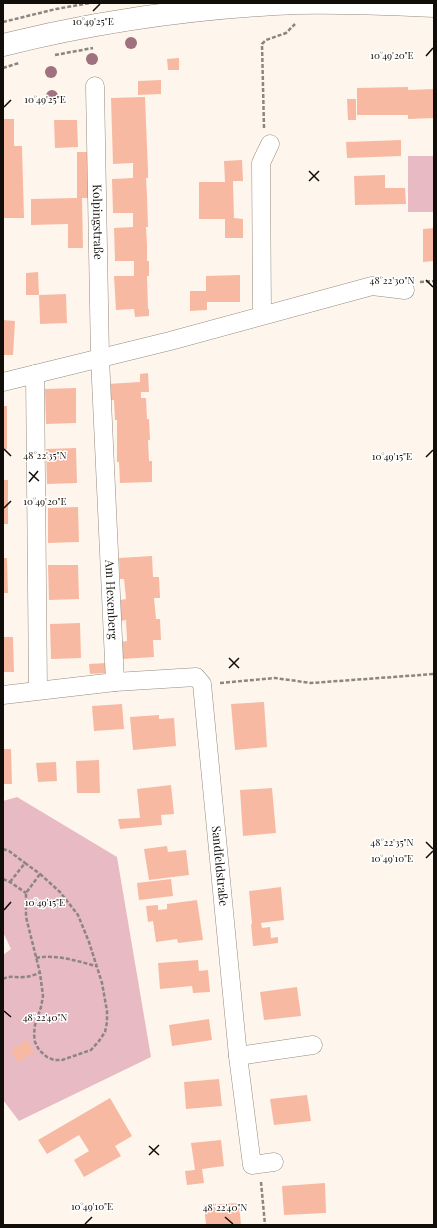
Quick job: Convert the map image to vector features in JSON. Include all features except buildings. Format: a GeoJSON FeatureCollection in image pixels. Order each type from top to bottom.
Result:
{"type":"FeatureCollection","features":[{"type":"Feature","properties":{"kind":"street"},"geometry":{"type":"LineString","coordinates":[[3,45],[68,30],[188,11],[298,3],[355,3],[434,6]]}},
{"type":"Feature","properties":{"kind":"street","name":"Kolpingstraße"},"geometry":{"type":"LineString","coordinates":[[95,86],[100,358],[108,517]]}},
{"type":"Feature","properties":{"kind":"street"},"geometry":{"type":"LineString","coordinates":[[262,315],[261,163],[270,144]]}},
{"type":"Feature","properties":{"kind":"street"},"geometry":{"type":"LineString","coordinates":[[3,382],[170,341],[372,286],[405,290]]}},
{"type":"Feature","properties":{"kind":"street"},"geometry":{"type":"LineString","coordinates":[[35,374],[38,534],[38,690]]}},
{"type":"Feature","properties":{"kind":"street","name":"Am Hexenberg"},"geometry":{"type":"LineString","coordinates":[[108,517],[115,682]]}},
{"type":"Feature","properties":{"kind":"street"},"geometry":{"type":"LineString","coordinates":[[3,695],[115,682],[199,681]]}},
{"type":"Feature","properties":{"kind":"street","name":"Sandfeldstraße"},"geometry":{"type":"LineString","coordinates":[[199,681],[238,1056],[252,1165],[266,1163]]}},
{"type":"Feature","properties":{"kind":"street"},"geometry":{"type":"LineString","coordinates":[[238,1056],[313,1045]]}},
{"type":"Feature","properties":{"kind":"path"},"geometry":{"type":"LineString","coordinates":[[3,22],[56,9],[90,3]]}},
{"type":"Feature","properties":{"kind":"path"},"geometry":{"type":"LineString","coordinates":[[287,24],[302,24]]}},
{"type":"Feature","properties":{"kind":"path"},"geometry":{"type":"LineString","coordinates":[[270,144],[264,131],[262,44],[266,40],[286,33],[295,24]]}},
{"type":"Feature","properties":{"kind":"path"},"geometry":{"type":"LineString","coordinates":[[51,56],[97,47]]}},
{"type":"Feature","properties":{"kind":"path"},"geometry":{"type":"LineString","coordinates":[[3,68],[22,62]]}},
{"type":"Feature","properties":{"kind":"path"},"geometry":{"type":"LineString","coordinates":[[199,681],[275,678],[312,684],[434,674]]}},
{"type":"Feature","properties":{"kind":"path"},"geometry":{"type":"LineString","coordinates":[[3,849],[26,863],[40,874],[60,892],[78,915],[89,942],[102,983],[107,1011],[105,1032],[91,1050],[62,1060],[47,1058],[39,1050],[35,1042],[34,1034],[43,996],[40,973],[26,917],[26,893],[40,874]]}},
{"type":"Feature","properties":{"kind":"path"},"geometry":{"type":"LineString","coordinates":[[10,882],[26,863]]}},
{"type":"Feature","properties":{"kind":"path"},"geometry":{"type":"LineString","coordinates":[[3,879],[26,893]]}},
{"type":"Feature","properties":{"kind":"path"},"geometry":{"type":"LineString","coordinates":[[36,958],[57,957],[97,966]]}},
{"type":"Feature","properties":{"kind":"path"},"geometry":{"type":"LineString","coordinates":[[3,979],[10,976],[20,978],[40,973]]}},
{"type":"Feature","properties":{"kind":"path"},"geometry":{"type":"LineString","coordinates":[[265,1225],[266,1163]]}},
{"type":"Feature","properties":{"kind":"shaded area"},"geometry":{"type":"Polygon","coordinates":[[[408,156],[434,156],[434,212],[408,212],[408,156]]]}},
{"type":"Feature","properties":{"kind":"shaded area"},"geometry":{"type":"Polygon","coordinates":[[[17,797],[117,857],[151,1057],[19,1121],[3,1100],[3,955],[11,949],[3,932],[3,801],[17,797]]]}}]}
